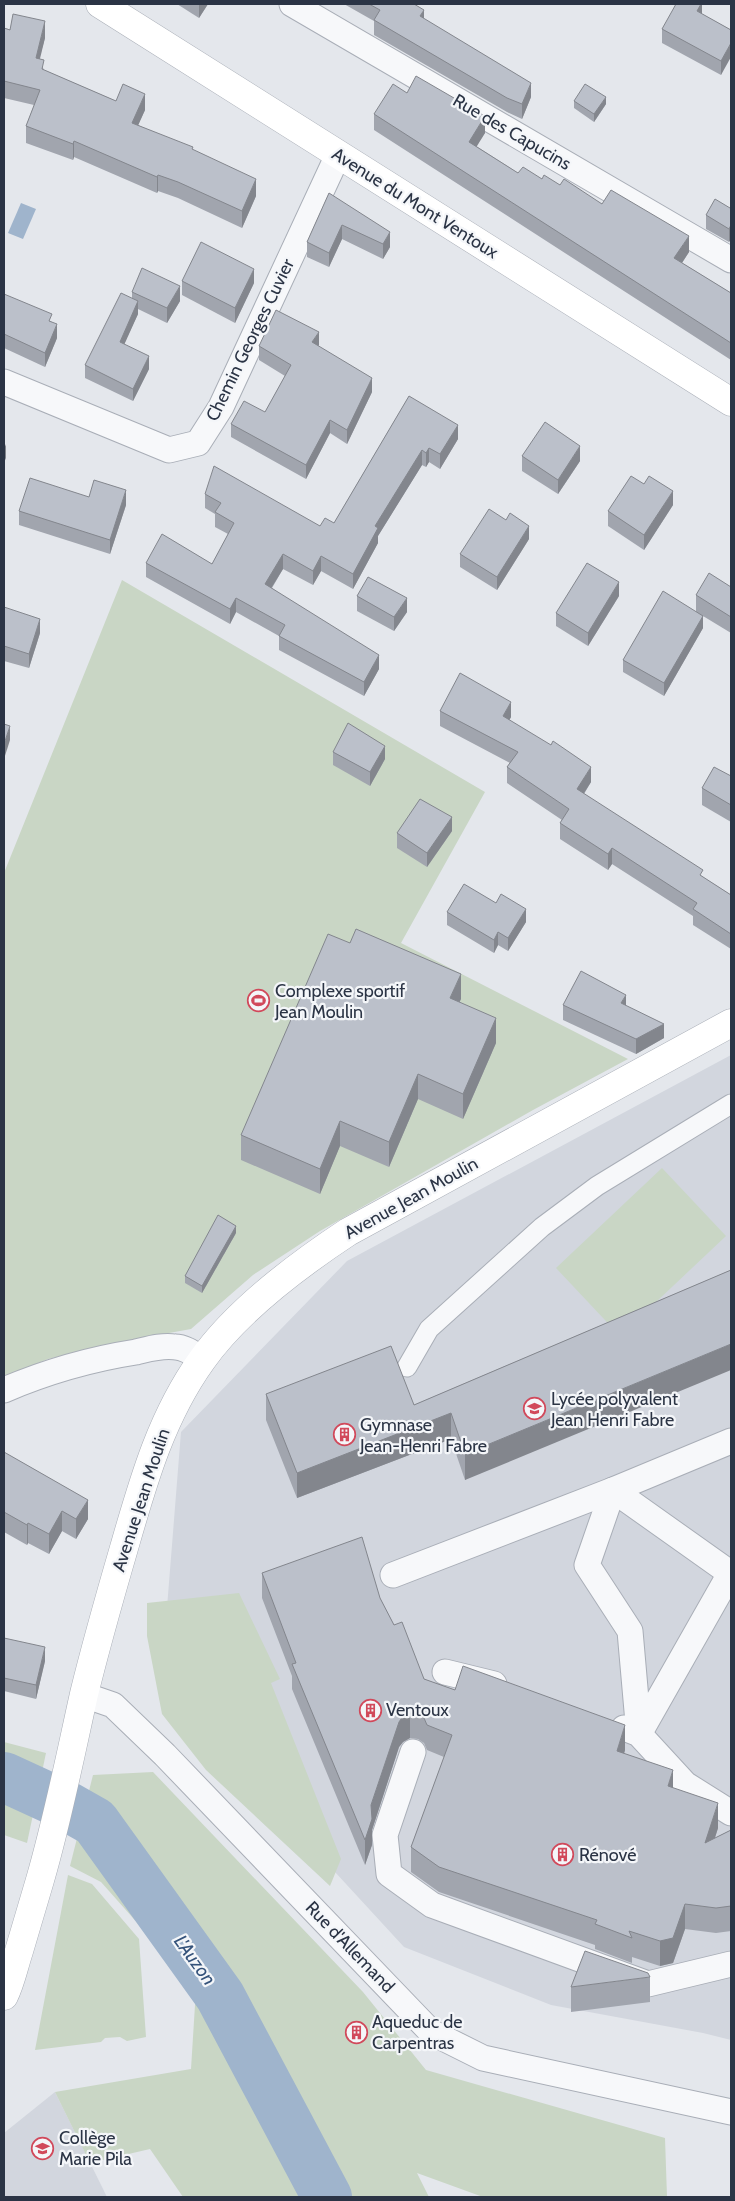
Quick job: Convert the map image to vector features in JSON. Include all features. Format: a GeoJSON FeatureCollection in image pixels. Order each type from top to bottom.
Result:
{"type":"FeatureCollection","features":[{"type":"Feature","properties":{"kind":"main road","name":"Avenue du Mont Ventoux"},"geometry":{"type":"LineString","coordinates":[[100,4],[731,402]]}},
{"type":"Feature","properties":{"kind":"main road","name":"Avenue Jean Moulin"},"geometry":{"type":"LineString","coordinates":[[4,1996],[46,1858],[70,1766],[84,1695],[109,1600],[154,1448],[177,1399],[202,1359],[267,1292],[307,1259],[348,1232],[731,1022]]}},
{"type":"Feature","properties":{"kind":"street","name":"Rue des Capucins"},"geometry":{"type":"LineString","coordinates":[[292,4],[731,260]]}},
{"type":"Feature","properties":{"kind":"street","name":"Chemin Georges Cuvier"},"geometry":{"type":"LineString","coordinates":[[4,382],[169,450],[198,443],[221,407],[338,155]]}},
{"type":"Feature","properties":{"kind":"street"},"geometry":{"type":"LineString","coordinates":[[407,1367],[429,1329],[542,1227],[597,1186],[731,1104]]}},
{"type":"Feature","properties":{"kind":"street"},"geometry":{"type":"LineString","coordinates":[[4,1390],[38,1376],[100,1359],[162,1347],[176,1346],[190,1351],[202,1359]]}},
{"type":"Feature","properties":{"kind":"street"},"geometry":{"type":"LineString","coordinates":[[393,1575],[613,1490],[731,1441]]}},
{"type":"Feature","properties":{"kind":"street"},"geometry":{"type":"LineString","coordinates":[[613,1490],[731,1572],[639,1734]]}},
{"type":"Feature","properties":{"kind":"street"},"geometry":{"type":"LineString","coordinates":[[613,1490],[587,1565],[630,1631],[639,1734]]}},
{"type":"Feature","properties":{"kind":"street"},"geometry":{"type":"LineString","coordinates":[[445,1672],[520,1691]]}},
{"type":"Feature","properties":{"kind":"street","name":"Rue d'Allemand"},"geometry":{"type":"LineString","coordinates":[[84,1695],[99,1699],[113,1706],[165,1755],[431,2032],[484,2058],[731,2112]]}},
{"type":"Feature","properties":{"kind":"street"},"geometry":{"type":"LineString","coordinates":[[603,1721],[639,1734],[685,1784],[731,1814]]}},
{"type":"Feature","properties":{"kind":"street"},"geometry":{"type":"LineString","coordinates":[[414,1752],[385,1835],[389,1874],[432,1905],[648,1984],[731,1964]]}},
{"type":"Feature","properties":{"kind":"shaded area"},"geometry":{"type":"Polygon","coordinates":[[[731,1055],[731,2040],[703,2033],[551,2005],[404,1947],[161,1683],[181,1432],[347,1261],[731,1055]]]}},
{"type":"Feature","properties":{"kind":"shaded area","name":"Collège Marie Pila"},"geometry":{"type":"Polygon","coordinates":[[[55,2092],[107,2197],[4,2197],[4,2133],[55,2092]]]}},
{"type":"Feature","properties":{"kind":"green space","name":"Complexe sportif Jean Moulin"},"geometry":{"type":"Polygon","coordinates":[[[122,580],[485,792],[401,943],[628,1059],[533,1110],[320,1231],[253,1275],[191,1329],[114,1343],[48,1359],[4,1377],[4,873],[122,580]]]}},
{"type":"Feature","properties":{"kind":"green space"},"geometry":{"type":"Polygon","coordinates":[[[662,1168],[726,1236],[620,1336],[556,1268],[662,1168]]]}},
{"type":"Feature","properties":{"kind":"green space"},"geometry":{"type":"Polygon","coordinates":[[[239,1593],[280,1679],[271,1683],[341,1859],[330,1886],[206,1770],[162,1714],[147,1636],[147,1603],[239,1593]]]}},
{"type":"Feature","properties":{"kind":"green space"},"geometry":{"type":"Polygon","coordinates":[[[4,1742],[46,1753],[27,1843],[4,1835],[4,1742]]]}},
{"type":"Feature","properties":{"kind":"green space"},"geometry":{"type":"Polygon","coordinates":[[[153,1772],[363,1992],[426,2070],[665,2138],[667,2197],[483,2197],[417,2173],[429,2197],[183,2197],[150,2149],[90,2163],[55,2092],[191,2069],[196,1989],[101,1882],[70,1866],[93,1775],[153,1772]]]}},
{"type":"Feature","properties":{"kind":"green space"},"geometry":{"type":"Polygon","coordinates":[[[68,1875],[92,1884],[139,1939],[146,2037],[127,2041],[120,2037],[105,2038],[101,2042],[35,2050],[68,1875]]]}},
{"type":"Feature","properties":{"kind":"water"},"geometry":{"type":"Polygon","coordinates":[[[21,203],[36,209],[23,239],[8,233],[21,203]]]}},
{"type":"Feature","properties":{"kind":"building"},"geometry":{"type":"Polygon","coordinates":[[[369,4],[414,4],[424,10],[420,16],[531,83],[522,104],[507,98],[374,20],[380,10],[369,4]]]}},
{"type":"Feature","properties":{"kind":"building"},"geometry":{"type":"Polygon","coordinates":[[[676,4],[701,4],[697,11],[731,30],[731,43],[721,61],[662,29],[676,4]]]}},
{"type":"Feature","properties":{"kind":"building"},"geometry":{"type":"Polygon","coordinates":[[[13,14],[45,21],[36,58],[44,60],[42,69],[116,101],[123,84],[145,94],[132,123],[193,147],[192,149],[256,179],[242,211],[178,182],[158,175],[157,177],[74,141],[73,144],[26,126],[40,90],[4,81],[4,28],[10,30],[13,14]]]}},
{"type":"Feature","properties":{"kind":"building"},"geometry":{"type":"Polygon","coordinates":[[[416,76],[485,116],[469,142],[518,173],[523,167],[542,179],[544,175],[560,185],[564,179],[602,204],[611,190],[689,236],[674,258],[731,293],[731,343],[374,114],[393,84],[407,93],[416,76]]]}},
{"type":"Feature","properties":{"kind":"building"},"geometry":{"type":"Polygon","coordinates":[[[585,84],[606,97],[594,114],[574,101],[585,84]]]}},
{"type":"Feature","properties":{"kind":"building"},"geometry":{"type":"Polygon","coordinates":[[[329,193],[390,232],[383,244],[342,225],[329,253],[307,242],[329,193]]]}},
{"type":"Feature","properties":{"kind":"building"},"geometry":{"type":"Polygon","coordinates":[[[715,199],[730,208],[731,206],[731,225],[729,229],[706,215],[715,199]]]}},
{"type":"Feature","properties":{"kind":"building"},"geometry":{"type":"Polygon","coordinates":[[[201,242],[254,269],[235,308],[182,281],[201,242]]]}},
{"type":"Feature","properties":{"kind":"building"},"geometry":{"type":"Polygon","coordinates":[[[142,268],[180,286],[167,308],[132,292],[142,268]]]}},
{"type":"Feature","properties":{"kind":"building"},"geometry":{"type":"Polygon","coordinates":[[[121,293],[138,301],[120,342],[149,356],[133,389],[85,365],[121,293]]]}},
{"type":"Feature","properties":{"kind":"building"},"geometry":{"type":"Polygon","coordinates":[[[4,294],[52,314],[49,321],[57,324],[45,353],[4,334],[4,294]]]}},
{"type":"Feature","properties":{"kind":"building"},"geometry":{"type":"Polygon","coordinates":[[[276,310],[319,332],[312,342],[372,378],[347,430],[330,420],[306,465],[231,424],[244,401],[265,412],[291,365],[259,346],[276,310]]]}},
{"type":"Feature","properties":{"kind":"building"},"geometry":{"type":"Polygon","coordinates":[[[409,396],[458,425],[440,454],[429,448],[426,453],[422,450],[375,526],[378,528],[353,574],[321,556],[313,571],[283,554],[265,584],[379,655],[364,682],[279,636],[285,625],[236,598],[230,609],[146,563],[162,534],[212,564],[234,523],[215,512],[221,503],[205,494],[214,466],[320,526],[325,518],[334,523],[409,396]]]}},
{"type":"Feature","properties":{"kind":"building"},"geometry":{"type":"Polygon","coordinates":[[[545,422],[580,446],[558,480],[522,456],[545,422]]]}},
{"type":"Feature","properties":{"kind":"building"},"geometry":{"type":"Polygon","coordinates":[[[631,476],[644,484],[649,476],[673,491],[644,535],[608,511],[631,476]]]}},
{"type":"Feature","properties":{"kind":"building"},"geometry":{"type":"Polygon","coordinates":[[[30,478],[89,497],[94,480],[126,490],[110,540],[19,511],[30,478]]]}},
{"type":"Feature","properties":{"kind":"building"},"geometry":{"type":"Polygon","coordinates":[[[489,509],[506,520],[510,513],[529,526],[497,577],[460,554],[489,509]]]}},
{"type":"Feature","properties":{"kind":"building"},"geometry":{"type":"Polygon","coordinates":[[[587,563],[619,582],[588,633],[556,613],[587,563]]]}},
{"type":"Feature","properties":{"kind":"building"},"geometry":{"type":"Polygon","coordinates":[[[709,573],[731,587],[731,617],[696,595],[709,573]]]}},
{"type":"Feature","properties":{"kind":"building"},"geometry":{"type":"Polygon","coordinates":[[[368,577],[407,598],[394,617],[357,596],[368,577]]]}},
{"type":"Feature","properties":{"kind":"building"},"geometry":{"type":"Polygon","coordinates":[[[663,591],[703,616],[664,683],[623,660],[663,591]]]}},
{"type":"Feature","properties":{"kind":"building"},"geometry":{"type":"Polygon","coordinates":[[[4,607],[40,619],[29,654],[4,646],[4,607]]]}},
{"type":"Feature","properties":{"kind":"building"},"geometry":{"type":"Polygon","coordinates":[[[460,673],[511,702],[503,716],[551,745],[553,741],[591,767],[577,789],[703,870],[700,875],[731,895],[731,934],[693,909],[697,903],[612,848],[608,854],[560,823],[569,809],[507,767],[518,752],[440,711],[460,673]]]}},
{"type":"Feature","properties":{"kind":"building"},"geometry":{"type":"Polygon","coordinates":[[[348,723],[385,746],[370,772],[333,752],[348,723]]]}},
{"type":"Feature","properties":{"kind":"building"},"geometry":{"type":"Polygon","coordinates":[[[4,724],[10,726],[4,744],[4,724]]]}},
{"type":"Feature","properties":{"kind":"building"},"geometry":{"type":"Polygon","coordinates":[[[714,767],[731,776],[731,805],[702,788],[714,767]]]}},
{"type":"Feature","properties":{"kind":"building"},"geometry":{"type":"Polygon","coordinates":[[[420,799],[452,817],[427,853],[397,833],[420,799]]]}},
{"type":"Feature","properties":{"kind":"building"},"geometry":{"type":"Polygon","coordinates":[[[464,884],[496,903],[501,894],[526,909],[508,938],[498,932],[494,940],[447,912],[464,884]]]}},
{"type":"Feature","properties":{"kind":"building"},"geometry":{"type":"Polygon","coordinates":[[[356,929],[461,974],[450,998],[496,1018],[463,1094],[418,1074],[389,1142],[340,1121],[320,1169],[241,1135],[328,934],[350,943],[356,929]]]}},
{"type":"Feature","properties":{"kind":"building"},"geometry":{"type":"Polygon","coordinates":[[[581,971],[626,995],[621,1003],[664,1024],[636,1039],[563,1005],[581,971]]]}},
{"type":"Feature","properties":{"kind":"building"},"geometry":{"type":"Polygon","coordinates":[[[218,1215],[236,1226],[202,1286],[185,1276],[218,1215]]]}},
{"type":"Feature","properties":{"kind":"building"},"geometry":{"type":"Polygon","coordinates":[[[731,1270],[731,1344],[465,1454],[451,1413],[297,1473],[266,1394],[391,1346],[414,1405],[731,1270]]]}},
{"type":"Feature","properties":{"kind":"building"},"geometry":{"type":"Polygon","coordinates":[[[4,1452],[88,1500],[76,1519],[62,1511],[49,1534],[28,1523],[27,1525],[4,1512],[4,1452]]]}},
{"type":"Feature","properties":{"kind":"building"},"geometry":{"type":"Polygon","coordinates":[[[362,1537],[380,1598],[394,1625],[402,1622],[424,1679],[455,1690],[463,1666],[625,1725],[617,1751],[673,1770],[668,1786],[718,1803],[705,1843],[731,1830],[731,1906],[716,1908],[685,1904],[673,1938],[660,1941],[629,1931],[632,1938],[595,1924],[597,1920],[439,1867],[411,1847],[452,1735],[427,1725],[424,1718],[418,1713],[410,1713],[403,1716],[399,1722],[371,1805],[372,1819],[365,1840],[292,1664],[296,1663],[262,1573],[362,1537]]]}},
{"type":"Feature","properties":{"kind":"building"},"geometry":{"type":"Polygon","coordinates":[[[4,1638],[45,1647],[36,1685],[4,1678],[4,1638]]]}},
{"type":"Feature","properties":{"kind":"building"},"geometry":{"type":"Polygon","coordinates":[[[585,1951],[648,1973],[650,1977],[571,1987],[585,1951]]]}},
{"type":"Feature","properties":{"kind":"waterway","name":"L'Auzon"},"geometry":{"type":"LineString","coordinates":[[4,1777],[65,1805],[95,1822],[220,1996],[327,2197]]}},
{"type":"Feature","properties":{"kind":"place","name":"Complexe sportif Jean Moulin"},"geometry":{"type":"Point","coordinates":[259,1001]}},
{"type":"Feature","properties":{"kind":"place","name":"Lycée polyvalent Jean Henri Fabre"},"geometry":{"type":"Point","coordinates":[535,1409]}},
{"type":"Feature","properties":{"kind":"place","name":"Gymnase Jean-Henri Fabre"},"geometry":{"type":"Point","coordinates":[344,1435]}},
{"type":"Feature","properties":{"kind":"place","name":"Ventoux"},"geometry":{"type":"Point","coordinates":[370,1710]}},
{"type":"Feature","properties":{"kind":"place","name":"Rénové"},"geometry":{"type":"Point","coordinates":[563,1855]}},
{"type":"Feature","properties":{"kind":"place","name":"Aqueduc de Carpentras"},"geometry":{"type":"Point","coordinates":[356,2032]}},
{"type":"Feature","properties":{"kind":"place","name":"Collège Marie Pila"},"geometry":{"type":"Point","coordinates":[43,2148]}}]}
